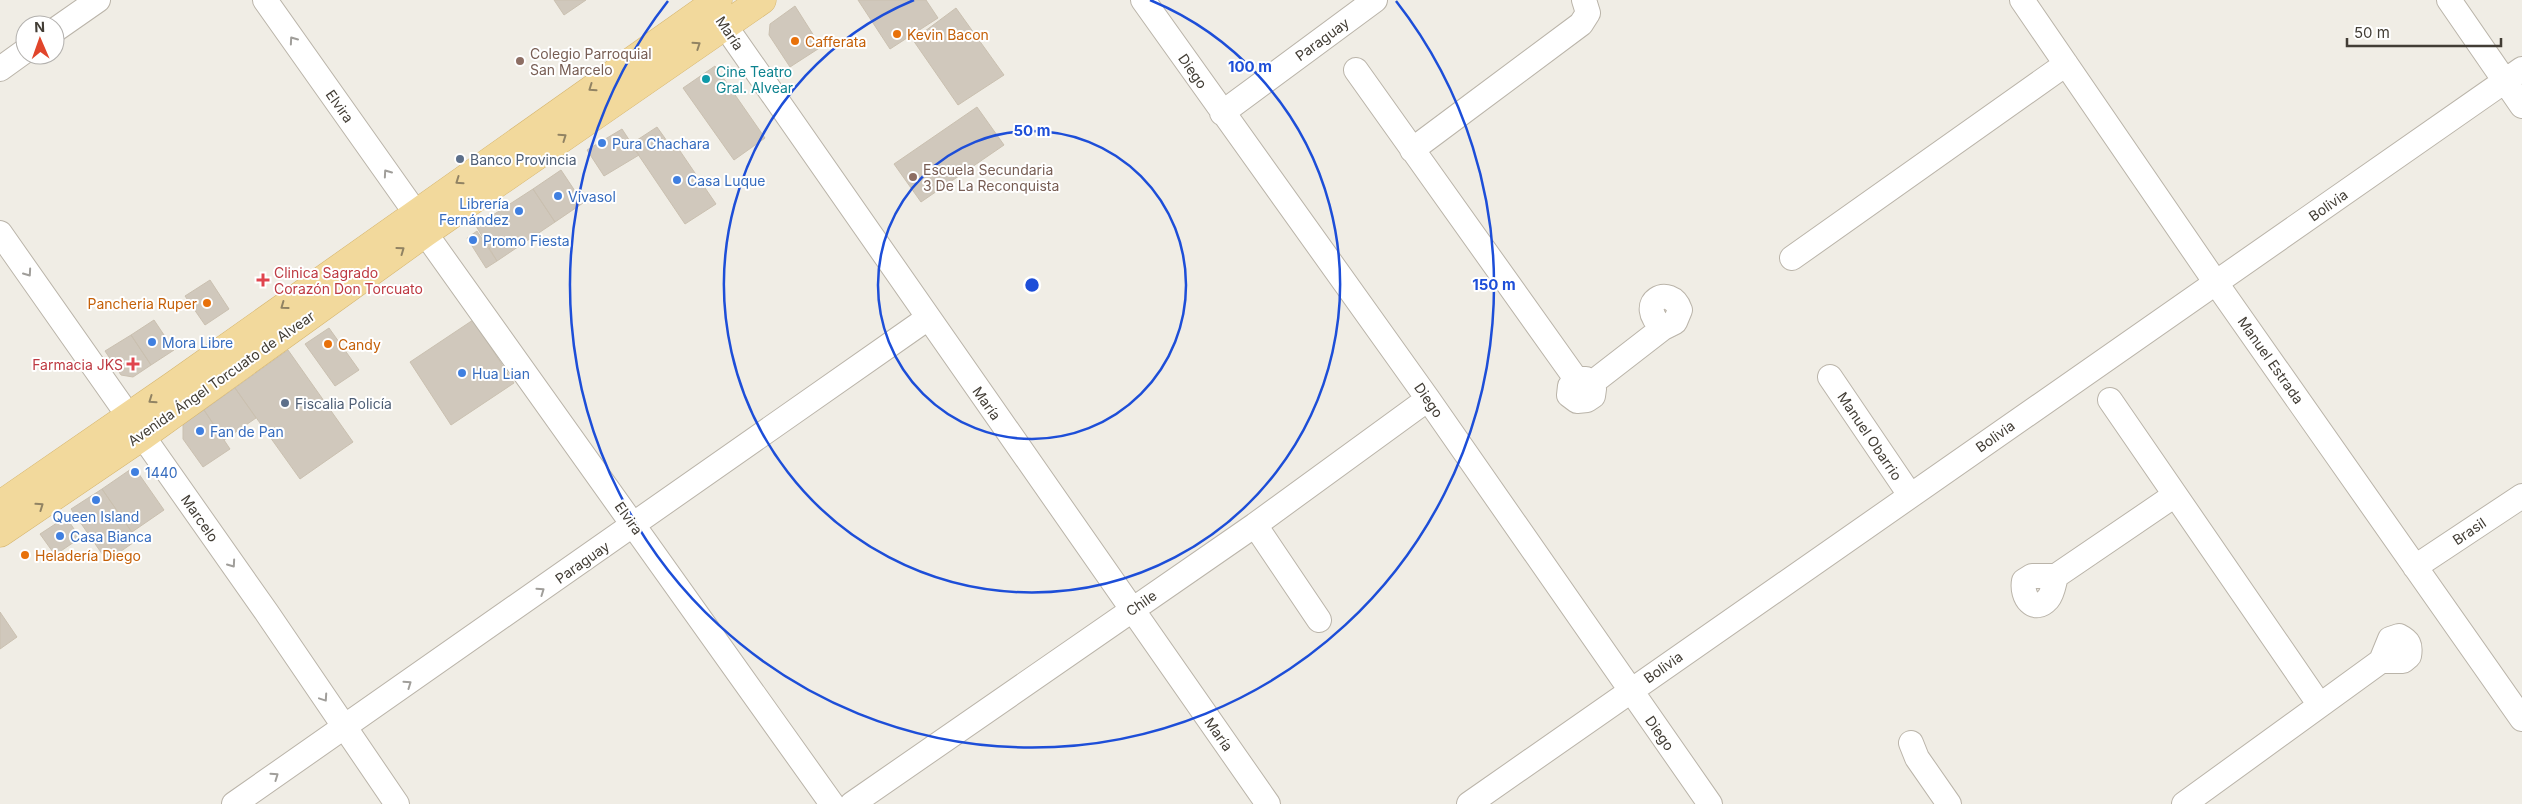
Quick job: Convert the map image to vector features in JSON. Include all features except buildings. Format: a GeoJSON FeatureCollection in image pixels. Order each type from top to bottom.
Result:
{"type":"FeatureCollection","features":[{"type":"Feature","properties":{"kind":"main road","name":"Avenida Ángel Torcuato de Alvear"},"geometry":{"type":"LineString","coordinates":[[0,533],[136,426],[420,223],[715,8],[762,0]]}},
{"type":"Feature","properties":{"kind":"main road","name":"Avenida Ángel Torcuato de Alvear"},"geometry":{"type":"LineString","coordinates":[[0,505],[136,426]]}},
{"type":"Feature","properties":{"kind":"street"},"geometry":{"type":"LineString","coordinates":[[65,23],[98,0]]}},
{"type":"Feature","properties":{"kind":"street","name":"Elvira"},"geometry":{"type":"LineString","coordinates":[[265,0],[420,223],[832,804]]}},
{"type":"Feature","properties":{"kind":"street","name":"Diego"},"geometry":{"type":"LineString","coordinates":[[1143,0],[1222,113],[1428,398],[1710,804]]}},
{"type":"Feature","properties":{"kind":"street","name":"Paraguay"},"geometry":{"type":"LineString","coordinates":[[1222,113],[1375,0]]}},
{"type":"Feature","properties":{"kind":"street"},"geometry":{"type":"LineString","coordinates":[[1412,150],[1581,24],[1588,13],[1584,0]]}},
{"type":"Feature","properties":{"kind":"street","name":"Manuel Estrada"},"geometry":{"type":"LineString","coordinates":[[2022,0],[2216,283],[2522,719]]}},
{"type":"Feature","properties":{"kind":"street"},"geometry":{"type":"LineString","coordinates":[[2449,0],[2514,75],[2522,106]]}},
{"type":"Feature","properties":{"kind":"street","name":"María"},"geometry":{"type":"LineString","coordinates":[[715,8],[928,318],[1268,804]]}},
{"type":"Feature","properties":{"kind":"street"},"geometry":{"type":"LineString","coordinates":[[0,69],[15,58]]}},
{"type":"Feature","properties":{"kind":"street"},"geometry":{"type":"LineString","coordinates":[[1792,258],[2066,64]]}},
{"type":"Feature","properties":{"kind":"street"},"geometry":{"type":"LineString","coordinates":[[1356,70],[1412,150],[1584,381],[1663,328]]}},
{"type":"Feature","properties":{"kind":"street","name":"Bolivia"},"geometry":{"type":"LineString","coordinates":[[1470,804],[1630,690],[2514,75]]}},
{"type":"Feature","properties":{"kind":"street","name":"Marcelo"},"geometry":{"type":"LineString","coordinates":[[0,233],[397,804]]}},
{"type":"Feature","properties":{"kind":"street","name":"Paraguay"},"geometry":{"type":"LineString","coordinates":[[234,804],[634,526],[928,318]]}},
{"type":"Feature","properties":{"kind":"street","name":"Manuel Obarrio"},"geometry":{"type":"LineString","coordinates":[[1830,377],[1910,495]]}},
{"type":"Feature","properties":{"kind":"street","name":"Chile"},"geometry":{"type":"LineString","coordinates":[[852,804],[1255,524],[1428,398]]}},
{"type":"Feature","properties":{"kind":"street"},"geometry":{"type":"LineString","coordinates":[[2110,400],[2319,704]]}},
{"type":"Feature","properties":{"kind":"street"},"geometry":{"type":"LineString","coordinates":[[2056,576],[2175,495]]}},
{"type":"Feature","properties":{"kind":"street","name":"Brasil"},"geometry":{"type":"LineString","coordinates":[[2415,567],[2522,496]]}},
{"type":"Feature","properties":{"kind":"street"},"geometry":{"type":"LineString","coordinates":[[1255,524],[1319,620]]}},
{"type":"Feature","properties":{"kind":"street"},"geometry":{"type":"LineString","coordinates":[[2184,804],[2319,704],[2381,661]]}},
{"type":"Feature","properties":{"kind":"street"},"geometry":{"type":"LineString","coordinates":[[1911,744],[1917,758],[1949,804]]}},
{"type":"Feature","properties":{"kind":"place","name":"Kevin Bacon"},"geometry":{"type":"Point","coordinates":[897,34]}},
{"type":"Feature","properties":{"kind":"place","name":"Cafferata"},"geometry":{"type":"Point","coordinates":[795,41]}},
{"type":"Feature","properties":{"kind":"place","name":"Colegio Parroquial San Marcelo"},"geometry":{"type":"Point","coordinates":[520,61]}},
{"type":"Feature","properties":{"kind":"place","name":"Cine Teatro Gral. Alvear"},"geometry":{"type":"Point","coordinates":[706,79]}},
{"type":"Feature","properties":{"kind":"place","name":"Pura Chachara"},"geometry":{"type":"Point","coordinates":[602,143]}},
{"type":"Feature","properties":{"kind":"place","name":"Banco Provincia"},"geometry":{"type":"Point","coordinates":[460,159]}},
{"type":"Feature","properties":{"kind":"place","name":"Escuela Secundaria 3 De La Reconquista"},"geometry":{"type":"Point","coordinates":[913,177]}},
{"type":"Feature","properties":{"kind":"place","name":"Casa Luque"},"geometry":{"type":"Point","coordinates":[677,180]}},
{"type":"Feature","properties":{"kind":"place","name":"Vivasol"},"geometry":{"type":"Point","coordinates":[558,196]}},
{"type":"Feature","properties":{"kind":"place","name":"Librería Fernández"},"geometry":{"type":"Point","coordinates":[519,211]}},
{"type":"Feature","properties":{"kind":"place","name":"Promo Fiesta"},"geometry":{"type":"Point","coordinates":[473,240]}},
{"type":"Feature","properties":{"kind":"place","name":"Clinica Sagrado Corazón Don Torcuato"},"geometry":{"type":"Point","coordinates":[263,280]}},
{"type":"Feature","properties":{"kind":"place","name":"Pancheria Ruper"},"geometry":{"type":"Point","coordinates":[207,303]}},
{"type":"Feature","properties":{"kind":"place","name":"Mora Libre"},"geometry":{"type":"Point","coordinates":[152,342]}},
{"type":"Feature","properties":{"kind":"place","name":"Candy"},"geometry":{"type":"Point","coordinates":[328,344]}},
{"type":"Feature","properties":{"kind":"place","name":"Farmacia JKS"},"geometry":{"type":"Point","coordinates":[133,364]}},
{"type":"Feature","properties":{"kind":"place","name":"Hua Lian"},"geometry":{"type":"Point","coordinates":[462,373]}},
{"type":"Feature","properties":{"kind":"place","name":"Fiscalia Policía"},"geometry":{"type":"Point","coordinates":[285,403]}},
{"type":"Feature","properties":{"kind":"place","name":"Fan de Pan"},"geometry":{"type":"Point","coordinates":[200,431]}},
{"type":"Feature","properties":{"kind":"place","name":"1440"},"geometry":{"type":"Point","coordinates":[135,472]}},
{"type":"Feature","properties":{"kind":"place","name":"Queen Island"},"geometry":{"type":"Point","coordinates":[96,500]}},
{"type":"Feature","properties":{"kind":"place","name":"Casa Bianca"},"geometry":{"type":"Point","coordinates":[60,536]}},
{"type":"Feature","properties":{"kind":"place","name":"Heladería Diego"},"geometry":{"type":"Point","coordinates":[25,555]}}]}
